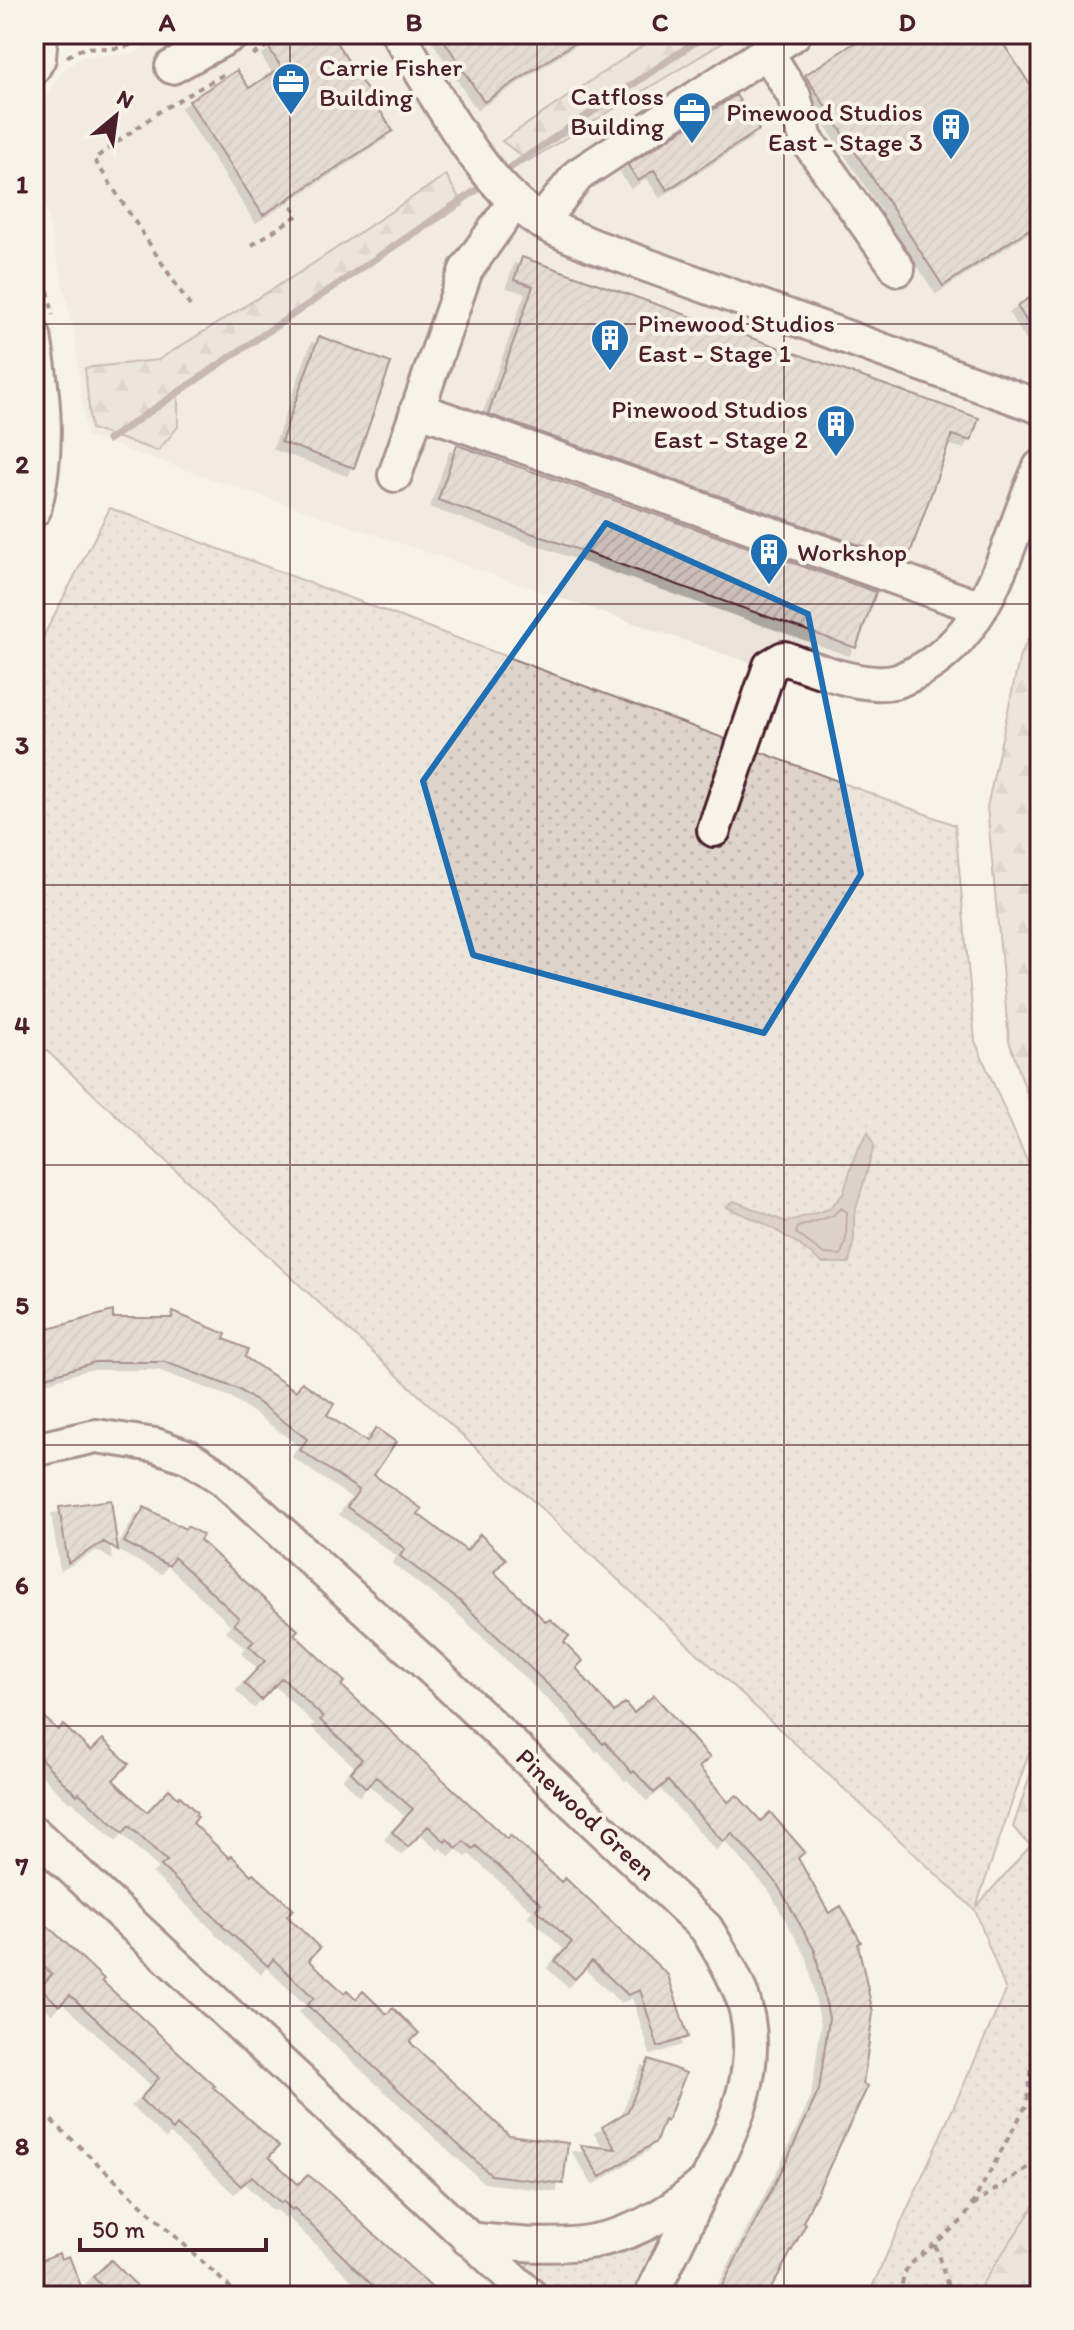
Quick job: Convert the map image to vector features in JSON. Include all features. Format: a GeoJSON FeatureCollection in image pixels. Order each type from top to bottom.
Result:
{"type":"FeatureCollection","features":[{"type":"Feature","properties":{"kind":"street"},"geometry":{"type":"LineString","coordinates":[[398,34],[500,186],[541,222],[591,245],[1040,407]]}},
{"type":"Feature","properties":{"kind":"street"},"geometry":{"type":"LineString","coordinates":[[541,222],[578,175],[794,34]]}},
{"type":"Feature","properties":{"kind":"street"},"geometry":{"type":"LineString","coordinates":[[172,67],[242,46]]}},
{"type":"Feature","properties":{"kind":"street"},"geometry":{"type":"LineString","coordinates":[[767,52],[794,96],[806,139],[898,269]]}},
{"type":"Feature","properties":{"kind":"street"},"geometry":{"type":"LineString","coordinates":[[395,475],[466,270],[500,186]]}},
{"type":"Feature","properties":{"kind":"street"},"geometry":{"type":"LineString","coordinates":[[34,510],[44,457],[44,327]]}},
{"type":"Feature","properties":{"kind":"street"},"geometry":{"type":"LineString","coordinates":[[417,409],[981,608]]}},
{"type":"Feature","properties":{"kind":"street"},"geometry":{"type":"LineString","coordinates":[[714,830],[770,666],[784,658],[839,677],[898,681],[947,652],[967,631],[981,608],[1040,467]]}},
{"type":"Feature","properties":{"kind":"street","name":"Pinewood Green"},"geometry":{"type":"LineString","coordinates":[[34,1450],[96,1436],[155,1445],[189,1457],[220,1477],[435,1672],[706,1928],[727,1962],[743,2000],[749,2032],[750,2065],[732,2133],[708,2181],[677,2206],[648,2223],[613,2237],[577,2246],[519,2245],[468,2239]]}},
{"type":"Feature","properties":{"kind":"street"},"geometry":{"type":"LineString","coordinates":[[34,1833],[531,2296]]}},
{"type":"Feature","properties":{"kind":"street"},"geometry":{"type":"LineString","coordinates":[[651,2296],[708,2181]]}},
{"type":"Feature","properties":{"kind":"path"},"geometry":{"type":"LineString","coordinates":[[47,48],[121,48],[151,34]]}},
{"type":"Feature","properties":{"kind":"path"},"geometry":{"type":"LineString","coordinates":[[242,46],[286,34]]}},
{"type":"Feature","properties":{"kind":"path"},"geometry":{"type":"LineString","coordinates":[[190,306],[94,159],[160,111],[227,72]]}},
{"type":"Feature","properties":{"kind":"path"},"geometry":{"type":"LineString","coordinates":[[252,245],[298,215],[287,199]]}},
{"type":"Feature","properties":{"kind":"path"},"geometry":{"type":"LineString","coordinates":[[34,220],[44,327]]}},
{"type":"Feature","properties":{"kind":"path"},"geometry":{"type":"LineString","coordinates":[[898,2296],[907,2267],[964,2219],[1027,2104],[1036,2038],[1040,2040]]}},
{"type":"Feature","properties":{"kind":"path"},"geometry":{"type":"LineString","coordinates":[[34,2104],[239,2296]]}},
{"type":"Feature","properties":{"kind":"path"},"geometry":{"type":"LineString","coordinates":[[971,2206],[1040,2159]]}},
{"type":"Feature","properties":{"kind":"path"},"geometry":{"type":"LineString","coordinates":[[935,2244],[951,2296]]}},
{"type":"Feature","properties":{"kind":"highlighted area"},"geometry":{"type":"Polygon","coordinates":[[[606,523],[808,614],[861,874],[764,1033],[473,955],[423,781],[606,523]]]}},
{"type":"Feature","properties":{"kind":"shaded area"},"geometry":{"type":"Polygon","coordinates":[[[160,34],[1040,34],[1040,510],[987,637],[949,670],[902,690],[795,678],[86,436],[75,337],[34,148],[47,95],[62,72],[82,56],[133,54],[160,34]]]}},
{"type":"Feature","properties":{"kind":"green space"},"geometry":{"type":"Polygon","coordinates":[[[660,34],[737,34],[528,161],[502,141],[660,34]]]}},
{"type":"Feature","properties":{"kind":"green space"},"geometry":{"type":"Polygon","coordinates":[[[446,175],[463,205],[258,337],[178,393],[178,427],[158,451],[91,429],[85,368],[158,360],[305,269],[446,175]]]}},
{"type":"Feature","properties":{"kind":"green space"},"geometry":{"type":"Polygon","coordinates":[[[110,508],[955,825],[975,1041],[1040,1191],[1040,1721],[976,1907],[1040,1835],[1040,2296],[868,2296],[1006,1991],[975,1910],[34,1039],[34,654],[110,508]]]}},
{"type":"Feature","properties":{"kind":"green space"},"geometry":{"type":"Polygon","coordinates":[[[1040,617],[1040,1132],[1009,1041],[987,807],[1020,655],[1040,617]]]}},
{"type":"Feature","properties":{"kind":"green space"},"geometry":{"type":"Polygon","coordinates":[[[1040,1746],[1040,1856],[1013,1827],[1040,1746]]]}},
{"type":"Feature","properties":{"kind":"green space"},"geometry":{"type":"Polygon","coordinates":[[[1040,2197],[1040,2296],[974,2296],[1040,2197]]]}},
{"type":"Feature","properties":{"kind":"green space"},"geometry":{"type":"Polygon","coordinates":[[[647,2237],[657,2239],[659,2249],[635,2296],[546,2296],[524,2273],[531,2257],[647,2237]]]}},
{"type":"Feature","properties":{"kind":"water"},"geometry":{"type":"Polygon","coordinates":[[[868,1132],[874,1146],[854,1216],[854,1239],[849,1263],[822,1263],[797,1243],[763,1223],[726,1207],[734,1201],[786,1222],[829,1209],[843,1194],[856,1153],[868,1132]]]}},
{"type":"Feature","properties":{"kind":"building","name":"Carrie Fisher Building"},"geometry":{"type":"Polygon","coordinates":[[[291,34],[331,34],[393,131],[263,215],[189,101],[237,70],[249,88],[281,67],[269,48],[291,34]]]}},
{"type":"Feature","properties":{"kind":"building"},"geometry":{"type":"Polygon","coordinates":[[[440,34],[588,34],[484,102],[440,34]]]}},
{"type":"Feature","properties":{"kind":"building","name":"Pinewood Studios East - Stage 3"},"geometry":{"type":"Polygon","coordinates":[[[868,34],[997,34],[1040,100],[1040,222],[943,286],[805,75],[868,34]]]}},
{"type":"Feature","properties":{"kind":"building","name":"Catfloss Building"},"geometry":{"type":"Polygon","coordinates":[[[736,95],[759,130],[667,190],[654,170],[638,181],[628,165],[736,95]]]}},
{"type":"Feature","properties":{"kind":"building"},"geometry":{"type":"Polygon","coordinates":[[[522,257],[979,418],[971,441],[952,435],[907,562],[488,414],[533,286],[514,280],[522,257]]]}},
{"type":"Feature","properties":{"kind":"building"},"geometry":{"type":"Polygon","coordinates":[[[1040,291],[1040,342],[1017,306],[1040,291]]]}},
{"type":"Feature","properties":{"kind":"building"},"geometry":{"type":"Polygon","coordinates":[[[319,336],[391,363],[354,468],[281,442],[319,336]]]}},
{"type":"Feature","properties":{"kind":"building"},"geometry":{"type":"Polygon","coordinates":[[[457,445],[876,592],[856,648],[438,500],[457,445]]]}},
{"type":"Feature","properties":{"kind":"building"},"geometry":{"type":"Polygon","coordinates":[[[113,1311],[113,1318],[172,1318],[173,1312],[226,1334],[224,1339],[248,1349],[245,1357],[296,1391],[302,1382],[334,1404],[327,1415],[367,1442],[376,1428],[396,1442],[374,1475],[422,1509],[418,1514],[467,1551],[480,1534],[506,1559],[494,1572],[546,1622],[550,1619],[569,1636],[564,1642],[583,1661],[576,1668],[614,1712],[625,1703],[634,1713],[654,1695],[710,1758],[699,1767],[728,1802],[737,1795],[761,1821],[770,1812],[805,1852],[798,1858],[829,1913],[841,1906],[861,1942],[858,1944],[873,2013],[863,2084],[868,2086],[803,2222],[806,2224],[767,2296],[717,2296],[819,2090],[829,2018],[815,1951],[776,1882],[732,1833],[723,1842],[668,1781],[654,1793],[634,1771],[632,1773],[567,1703],[460,1601],[400,1556],[405,1549],[347,1507],[359,1490],[300,1450],[307,1439],[270,1411],[238,1389],[165,1362],[95,1362],[46,1377],[34,1333],[113,1311]]]}},
{"type":"Feature","properties":{"kind":"building"},"geometry":{"type":"Polygon","coordinates":[[[111,1500],[118,1551],[104,1542],[68,1563],[59,1507],[111,1500]]]}},
{"type":"Feature","properties":{"kind":"building"},"geometry":{"type":"Polygon","coordinates":[[[144,1507],[203,1535],[200,1540],[298,1630],[294,1634],[345,1682],[341,1685],[507,1839],[510,1835],[561,1882],[565,1878],[668,1975],[688,2037],[658,2047],[640,1990],[628,1995],[592,1961],[575,1979],[555,1961],[572,1942],[536,1909],[541,1904],[476,1846],[473,1849],[464,1841],[457,1848],[447,1839],[445,1842],[428,1826],[408,1847],[392,1832],[413,1809],[376,1777],[366,1788],[351,1772],[362,1759],[320,1720],[323,1717],[282,1678],[261,1700],[244,1683],[265,1661],[249,1646],[254,1641],[234,1624],[239,1618],[174,1557],[169,1566],[124,1542],[144,1507]]]}},
{"type":"Feature","properties":{"kind":"building"},"geometry":{"type":"Polygon","coordinates":[[[34,1708],[58,1730],[63,1725],[91,1751],[103,1739],[129,1764],[113,1780],[147,1812],[169,1789],[178,1798],[180,1796],[197,1813],[195,1815],[198,1817],[193,1823],[229,1858],[231,1855],[293,1909],[287,1916],[320,1948],[309,1960],[344,1993],[347,1990],[356,1999],[363,1991],[387,2014],[393,2008],[419,2033],[410,2042],[509,2135],[568,2143],[563,2184],[491,2175],[307,2005],[314,1998],[273,1959],[268,1966],[222,1926],[161,1866],[167,1861],[129,1826],[123,1833],[62,1781],[34,1751],[34,1708]]]}},
{"type":"Feature","properties":{"kind":"building"},"geometry":{"type":"Polygon","coordinates":[[[34,1913],[213,2087],[279,2146],[269,2157],[298,2184],[308,2175],[322,2186],[441,2296],[383,2296],[294,2208],[292,2210],[283,2201],[281,2203],[252,2176],[241,2186],[177,2125],[173,2130],[140,2099],[159,2078],[70,1995],[59,2006],[40,1987],[52,1974],[34,1958],[34,1913]]]}},
{"type":"Feature","properties":{"kind":"building"},"geometry":{"type":"Polygon","coordinates":[[[649,2059],[686,2073],[667,2122],[664,2120],[656,2142],[600,2177],[580,2145],[616,2149],[602,2127],[628,2111],[649,2059]]]}},
{"type":"Feature","properties":{"kind":"building"},"geometry":{"type":"Polygon","coordinates":[[[59,2253],[61,2259],[69,2256],[81,2286],[58,2296],[34,2296],[34,2263],[59,2253]]]}},
{"type":"Feature","properties":{"kind":"building"},"geometry":{"type":"Polygon","coordinates":[[[111,2260],[147,2296],[112,2296],[93,2277],[111,2260]]]}},
{"type":"Feature","properties":{"kind":"waterway"},"geometry":{"type":"LineString","coordinates":[[125,34],[128,38]]}},
{"type":"Feature","properties":{"kind":"waterway"},"geometry":{"type":"LineString","coordinates":[[501,174],[707,34]]}},
{"type":"Feature","properties":{"kind":"waterway"},"geometry":{"type":"LineString","coordinates":[[108,440],[487,183]]}},
{"type":"Feature","properties":{"kind":"place","name":"Carrie Fisher Building"},"geometry":{"type":"Point","coordinates":[291,116]}},
{"type":"Feature","properties":{"kind":"place","name":"Catfloss Building"},"geometry":{"type":"Point","coordinates":[692,145]}},
{"type":"Feature","properties":{"kind":"place","name":"Pinewood Studios East - Stage 3"},"geometry":{"type":"Point","coordinates":[951,161]}},
{"type":"Feature","properties":{"kind":"place","name":"Pinewood Studios East - Stage 1"},"geometry":{"type":"Point","coordinates":[610,372]}},
{"type":"Feature","properties":{"kind":"place","name":"Pinewood Studios East - Stage 2"},"geometry":{"type":"Point","coordinates":[836,458]}},
{"type":"Feature","properties":{"kind":"place","name":"Workshop"},"geometry":{"type":"Point","coordinates":[769,586]}}]}
